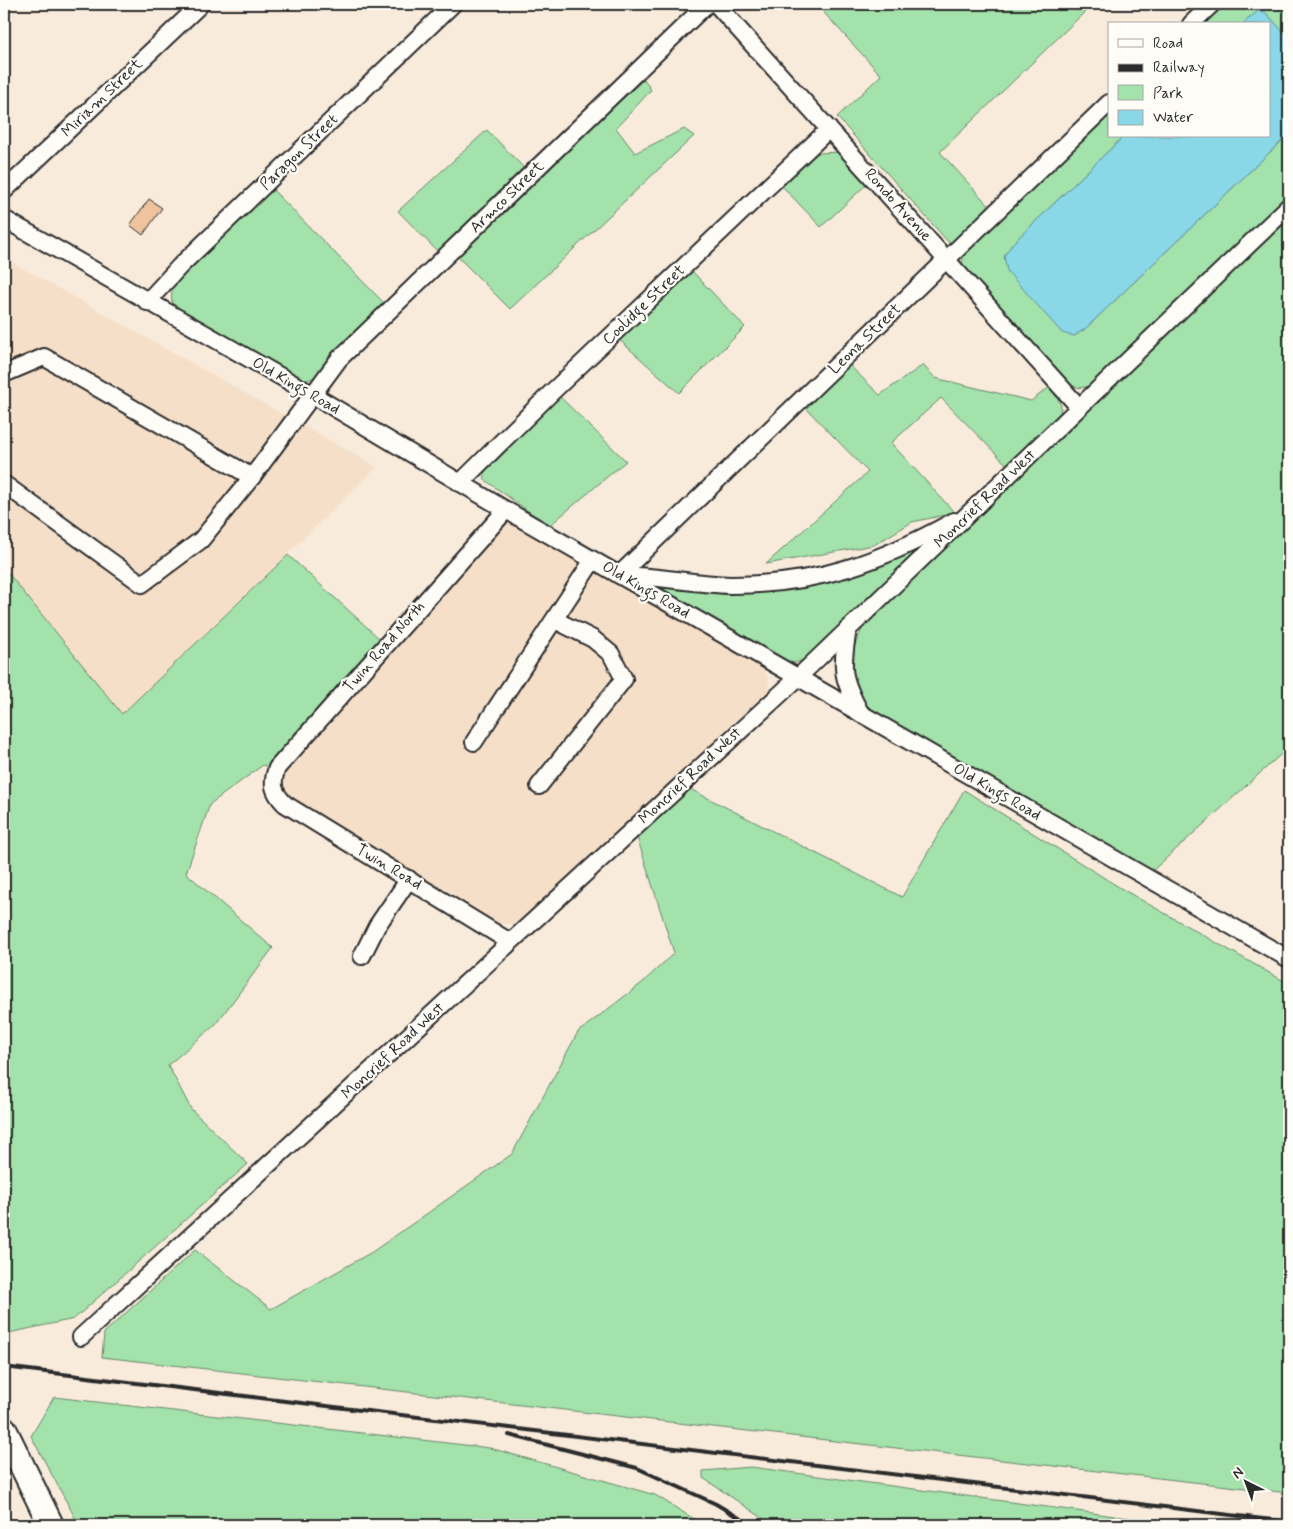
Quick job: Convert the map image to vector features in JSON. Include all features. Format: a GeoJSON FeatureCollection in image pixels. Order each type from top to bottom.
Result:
{"type":"FeatureCollection","features":[{"type":"Feature","properties":{"kind":"highway"},"geometry":{"type":"LineString","coordinates":[[4,1429],[51,1525]]}},
{"type":"Feature","properties":{"kind":"street","name":"Miriam Street"},"geometry":{"type":"LineString","coordinates":[[4,191],[201,4]]}},
{"type":"Feature","properties":{"kind":"street","name":"Paragon Street"},"geometry":{"type":"LineString","coordinates":[[147,302],[180,266],[453,4]]}},
{"type":"Feature","properties":{"kind":"street","name":"Armco Street"},"geometry":{"type":"LineString","coordinates":[[4,484],[142,584],[201,540],[252,477],[339,359],[707,4]]}},
{"type":"Feature","properties":{"kind":"street","name":"Rondo Avenue"},"geometry":{"type":"LineString","coordinates":[[716,4],[1080,407]]}},
{"type":"Feature","properties":{"kind":"street"},"geometry":{"type":"LineString","coordinates":[[1193,22],[1212,4]]}},
{"type":"Feature","properties":{"kind":"street","name":"Leona Street"},"geometry":{"type":"LineString","coordinates":[[619,575],[1108,104]]}},
{"type":"Feature","properties":{"kind":"street","name":"Coolidge Street"},"geometry":{"type":"LineString","coordinates":[[460,483],[552,392],[829,129]]}},
{"type":"Feature","properties":{"kind":"street","name":"Moncrief Road West"},"geometry":{"type":"LineString","coordinates":[[81,1336],[797,677],[976,508],[1289,206]]}},
{"type":"Feature","properties":{"kind":"street","name":"Old Kings Road"},"geometry":{"type":"LineString","coordinates":[[4,219],[312,395],[506,510],[1289,959]]}},
{"type":"Feature","properties":{"kind":"street"},"geometry":{"type":"LineString","coordinates":[[4,374],[44,357],[252,477]]}},
{"type":"Feature","properties":{"kind":"street"},"geometry":{"type":"LineString","coordinates":[[619,575],[655,576],[730,585],[819,577],[865,564],[912,544],[976,508]]}},
{"type":"Feature","properties":{"kind":"street","name":"Twin Road North"},"geometry":{"type":"LineString","coordinates":[[273,788],[273,779],[277,768],[506,510]]}},
{"type":"Feature","properties":{"kind":"street"},"geometry":{"type":"LineString","coordinates":[[474,742],[594,560]]}},
{"type":"Feature","properties":{"kind":"street"},"geometry":{"type":"LineString","coordinates":[[539,786],[624,679],[611,654],[593,639],[555,620]]}},
{"type":"Feature","properties":{"kind":"street"},"geometry":{"type":"LineString","coordinates":[[848,629],[843,659],[846,686],[861,714]]}},
{"type":"Feature","properties":{"kind":"street","name":"Twin Road"},"geometry":{"type":"LineString","coordinates":[[273,788],[285,804],[510,942]]}},
{"type":"Feature","properties":{"kind":"street"},"geometry":{"type":"LineString","coordinates":[[362,956],[377,926],[409,879]]}},
{"type":"Feature","properties":{"kind":"shaded area"},"geometry":{"type":"Polygon","coordinates":[[[4,258],[377,467],[122,714],[4,568],[4,258]]]}},
{"type":"Feature","properties":{"kind":"shaded area"},"geometry":{"type":"Polygon","coordinates":[[[513,523],[762,667],[769,682],[768,696],[525,920],[514,924],[495,923],[289,798],[282,784],[288,764],[499,527],[513,523]]]}},
{"type":"Feature","properties":{"kind":"green space"},"geometry":{"type":"Polygon","coordinates":[[[816,4],[1093,4],[940,152],[991,208],[950,244],[837,117],[881,75],[816,4]]]}},
{"type":"Feature","properties":{"kind":"green space"},"geometry":{"type":"Polygon","coordinates":[[[1220,4],[1289,4],[1289,38],[1265,12],[1249,17],[1244,22],[1201,22],[1220,4]]]}},
{"type":"Feature","properties":{"kind":"green space"},"geometry":{"type":"Polygon","coordinates":[[[644,79],[651,90],[616,128],[635,153],[684,129],[694,136],[510,309],[455,254],[644,79]]]}},
{"type":"Feature","properties":{"kind":"green space"},"geometry":{"type":"Polygon","coordinates":[[[1108,110],[1108,138],[1122,138],[1012,244],[1074,336],[1085,329],[1289,134],[1289,197],[1093,384],[1085,387],[1078,388],[1064,382],[964,270],[962,262],[966,249],[1108,110]]]}},
{"type":"Feature","properties":{"kind":"green space"},"geometry":{"type":"Polygon","coordinates":[[[487,130],[527,171],[440,254],[398,211],[487,130]]]}},
{"type":"Feature","properties":{"kind":"green space"},"geometry":{"type":"Polygon","coordinates":[[[842,152],[869,182],[821,227],[780,184],[818,153],[842,152]]]}},
{"type":"Feature","properties":{"kind":"green space"},"geometry":{"type":"Polygon","coordinates":[[[272,189],[386,305],[315,377],[305,381],[296,379],[175,311],[172,301],[174,284],[179,275],[272,189]]]}},
{"type":"Feature","properties":{"kind":"green space"},"geometry":{"type":"Polygon","coordinates":[[[1289,217],[1289,747],[1151,872],[869,709],[861,697],[852,676],[852,656],[859,635],[866,622],[1289,217]]]}},
{"type":"Feature","properties":{"kind":"green space"},"geometry":{"type":"Polygon","coordinates":[[[688,267],[745,327],[679,393],[616,337],[688,267]]]}},
{"type":"Feature","properties":{"kind":"green space"},"geometry":{"type":"Polygon","coordinates":[[[847,363],[880,395],[923,365],[935,378],[1031,401],[1051,386],[1061,405],[1060,416],[1008,466],[941,398],[891,443],[955,513],[912,522],[874,545],[766,564],[868,472],[802,404],[847,363]]]}},
{"type":"Feature","properties":{"kind":"green space"},"geometry":{"type":"Polygon","coordinates":[[[558,395],[626,461],[549,526],[485,480],[484,467],[558,395]]]}},
{"type":"Feature","properties":{"kind":"green space"},"geometry":{"type":"Polygon","coordinates":[[[925,543],[926,545],[806,659],[795,663],[783,661],[653,585],[733,591],[925,543]]]}},
{"type":"Feature","properties":{"kind":"green space"},"geometry":{"type":"Polygon","coordinates":[[[288,555],[382,641],[270,768],[263,765],[210,804],[186,873],[273,948],[215,1025],[168,1065],[191,1109],[248,1164],[74,1319],[4,1334],[4,568],[122,714],[288,555]]]}},
{"type":"Feature","properties":{"kind":"green space"},"geometry":{"type":"Polygon","coordinates":[[[688,788],[902,897],[964,790],[1122,889],[1289,984],[1289,1493],[102,1357],[104,1333],[195,1250],[271,1309],[372,1252],[512,1154],[578,1032],[642,983],[674,953],[636,834],[688,788]]]}},
{"type":"Feature","properties":{"kind":"green space"},"geometry":{"type":"Polygon","coordinates":[[[54,1397],[490,1448],[655,1495],[704,1525],[79,1525],[31,1436],[54,1397]]]}},
{"type":"Feature","properties":{"kind":"green space"},"geometry":{"type":"Polygon","coordinates":[[[751,1467],[1181,1525],[773,1525],[703,1478],[703,1471],[751,1467]]]}},
{"type":"Feature","properties":{"kind":"water"},"geometry":{"type":"Polygon","coordinates":[[[1258,11],[1265,12],[1289,38],[1289,134],[1085,329],[1074,336],[1062,333],[1007,271],[1004,256],[1012,244],[1122,138],[1270,138],[1270,22],[1244,22],[1258,11]]]}},
{"type":"Feature","properties":{"kind":"building"},"geometry":{"type":"Polygon","coordinates":[[[149,199],[162,208],[143,235],[130,225],[149,199]]]}},
{"type":"Feature","properties":{"kind":"railway"},"geometry":{"type":"LineString","coordinates":[[4,1367],[1289,1522]]}},
{"type":"Feature","properties":{"kind":"railway"},"geometry":{"type":"LineString","coordinates":[[509,1435],[637,1468],[716,1504],[751,1525]]}}]}
